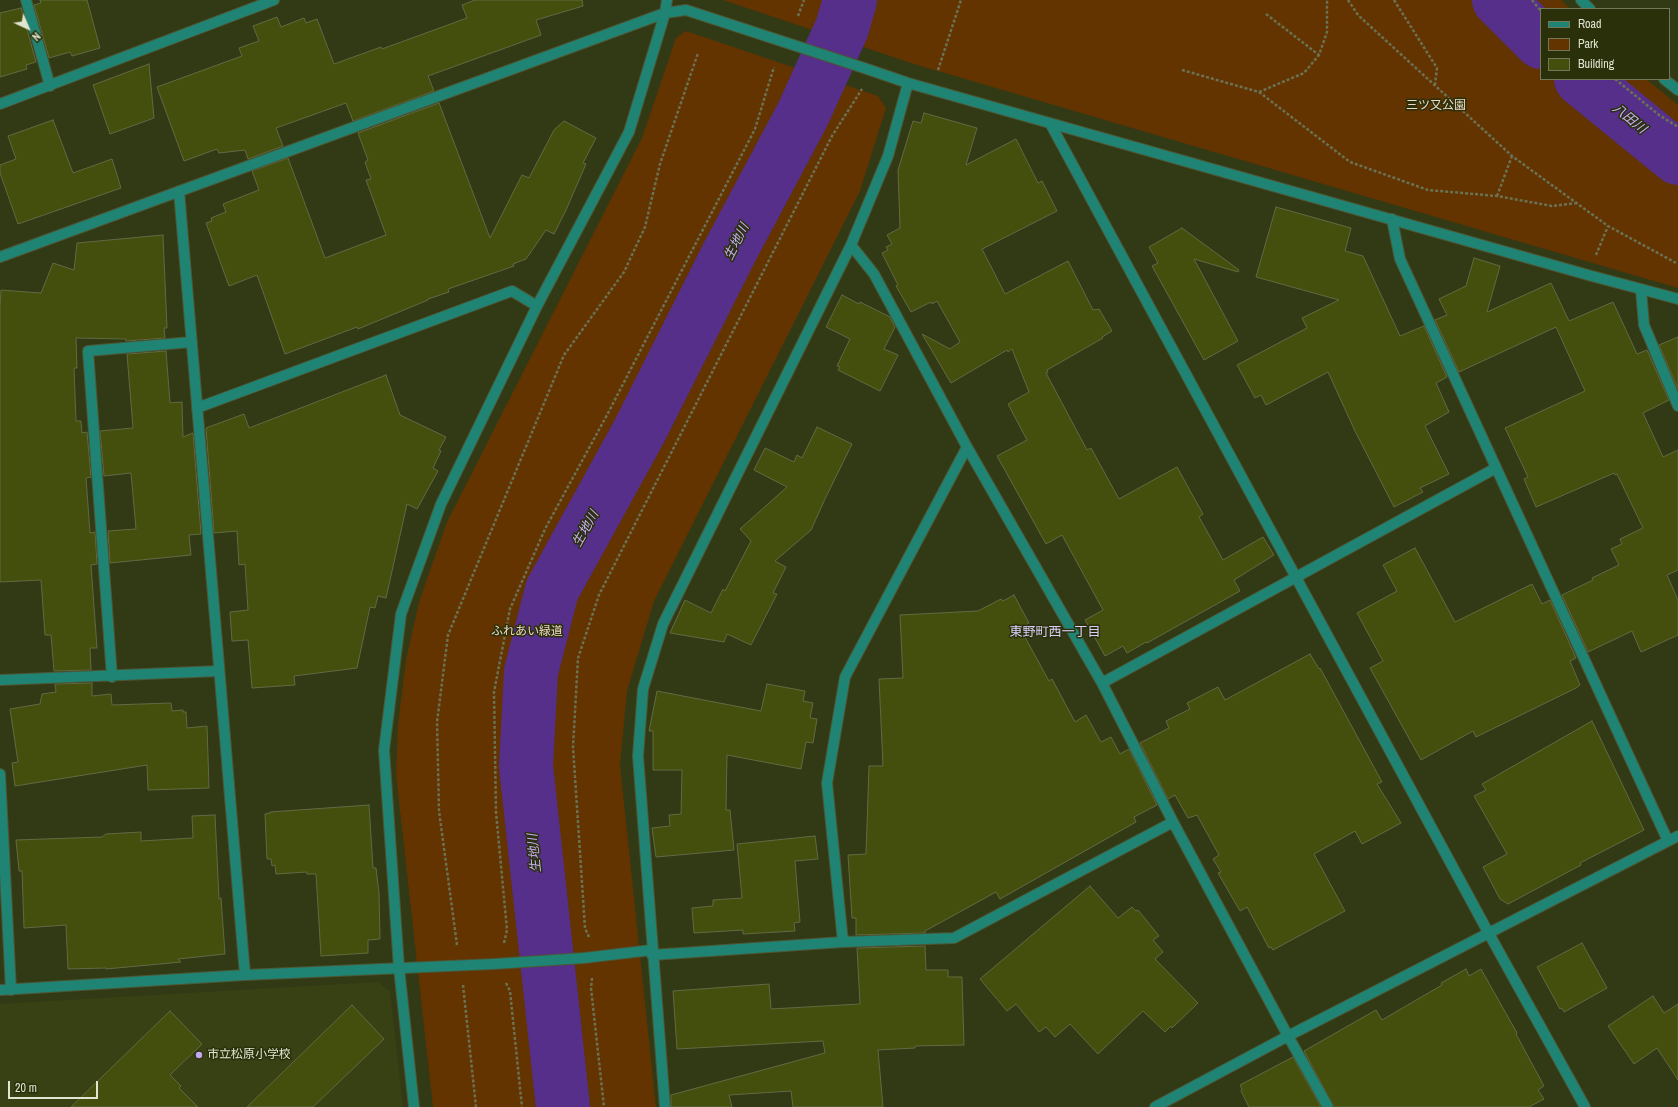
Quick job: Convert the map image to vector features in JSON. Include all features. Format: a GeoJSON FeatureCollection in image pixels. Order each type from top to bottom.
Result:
{"type":"FeatureCollection","features":[{"type":"Feature","properties":{"kind":"street"},"geometry":{"type":"LineString","coordinates":[[26,0],[50,86]]}},
{"type":"Feature","properties":{"kind":"street"},"geometry":{"type":"LineString","coordinates":[[0,104],[50,86],[250,4],[274,0]]}},
{"type":"Feature","properties":{"kind":"street"},"geometry":{"type":"LineString","coordinates":[[414,1107],[399,968],[384,750],[401,614],[441,504],[537,306],[629,132],[665,13],[667,0]]}},
{"type":"Feature","properties":{"kind":"street"},"geometry":{"type":"LineString","coordinates":[[1581,0],[1589,8]]}},
{"type":"Feature","properties":{"kind":"street"},"geometry":{"type":"LineString","coordinates":[[0,256],[665,13],[686,10],[908,83],[1641,290],[1678,298]]}},
{"type":"Feature","properties":{"kind":"street"},"geometry":{"type":"LineString","coordinates":[[1665,80],[1678,90]]}},
{"type":"Feature","properties":{"kind":"street"},"geometry":{"type":"LineString","coordinates":[[665,1107],[638,756],[643,689],[663,624],[851,245],[888,156],[908,83]]}},
{"type":"Feature","properties":{"kind":"street"},"geometry":{"type":"LineString","coordinates":[[1050,123],[1488,932],[1586,1107]]}},
{"type":"Feature","properties":{"kind":"street"},"geometry":{"type":"LineString","coordinates":[[179,191],[245,975]]}},
{"type":"Feature","properties":{"kind":"street"},"geometry":{"type":"LineString","coordinates":[[1392,219],[1400,259],[1668,841]]}},
{"type":"Feature","properties":{"kind":"street"},"geometry":{"type":"LineString","coordinates":[[851,245],[874,274],[967,447],[1102,683],[1173,822],[1288,1036],[1328,1107]]}},
{"type":"Feature","properties":{"kind":"street"},"geometry":{"type":"LineString","coordinates":[[1641,290],[1644,325],[1678,406]]}},
{"type":"Feature","properties":{"kind":"street"},"geometry":{"type":"LineString","coordinates":[[197,408],[512,292],[537,306]]}},
{"type":"Feature","properties":{"kind":"street"},"geometry":{"type":"LineString","coordinates":[[112,677],[88,351],[192,342]]}},
{"type":"Feature","properties":{"kind":"street"},"geometry":{"type":"LineString","coordinates":[[843,942],[827,783],[845,677],[967,447]]}},
{"type":"Feature","properties":{"kind":"street"},"geometry":{"type":"LineString","coordinates":[[1102,683],[1496,468]]}},
{"type":"Feature","properties":{"kind":"street"},"geometry":{"type":"LineString","coordinates":[[0,680],[112,677],[220,671]]}},
{"type":"Feature","properties":{"kind":"street"},"geometry":{"type":"LineString","coordinates":[[0,774],[11,990]]}},
{"type":"Feature","properties":{"kind":"street"},"geometry":{"type":"LineString","coordinates":[[0,990],[245,975],[494,964],[843,942],[954,938],[1173,822]]}},
{"type":"Feature","properties":{"kind":"street"},"geometry":{"type":"LineString","coordinates":[[1155,1107],[1488,932],[1678,836]]}},
{"type":"Feature","properties":{"kind":"path"},"geometry":{"type":"LineString","coordinates":[[798,16],[804,0]]}},
{"type":"Feature","properties":{"kind":"path"},"geometry":{"type":"LineString","coordinates":[[930,89],[943,57],[961,0]]}},
{"type":"Feature","properties":{"kind":"path"},"geometry":{"type":"LineString","coordinates":[[1259,92],[1304,73],[1319,55],[1327,32],[1327,0]]}},
{"type":"Feature","properties":{"kind":"path"},"geometry":{"type":"LineString","coordinates":[[1348,0],[1358,15],[1512,156],[1608,226],[1678,264]]}},
{"type":"Feature","properties":{"kind":"path"},"geometry":{"type":"LineString","coordinates":[[1394,0],[1436,68],[1435,85]]}},
{"type":"Feature","properties":{"kind":"path"},"geometry":{"type":"LineString","coordinates":[[1532,0],[1540,10]]}},
{"type":"Feature","properties":{"kind":"path"},"geometry":{"type":"LineString","coordinates":[[1266,14],[1319,55]]}},
{"type":"Feature","properties":{"kind":"path"},"geometry":{"type":"LineString","coordinates":[[458,953],[439,811],[437,722],[448,635],[564,355],[624,272],[645,227],[660,164],[698,52]]}},
{"type":"Feature","properties":{"kind":"path"},"geometry":{"type":"LineString","coordinates":[[502,950],[507,930],[496,812],[494,692],[510,609],[545,529],[607,415],[755,129],[774,67]]}},
{"type":"Feature","properties":{"kind":"path"},"geometry":{"type":"LineString","coordinates":[[1182,70],[1259,92],[1350,162],[1428,190],[1497,196],[1552,206],[1577,203]]}},
{"type":"Feature","properties":{"kind":"path"},"geometry":{"type":"LineString","coordinates":[[1615,80],[1658,115],[1678,127]]}},
{"type":"Feature","properties":{"kind":"path"},"geometry":{"type":"LineString","coordinates":[[1497,196],[1512,156]]}},
{"type":"Feature","properties":{"kind":"path"},"geometry":{"type":"LineString","coordinates":[[1588,275],[1608,226]]}},
{"type":"Feature","properties":{"kind":"path"},"geometry":{"type":"LineString","coordinates":[[504,979],[510,991],[522,1107]]}},
{"type":"Feature","properties":{"kind":"path"},"geometry":{"type":"LineString","coordinates":[[463,984],[476,1107]]}},
{"type":"Feature","properties":{"kind":"shaded area","name":"市立松原小学校"},"geometry":{"type":"Polygon","coordinates":[[[378,982],[390,992],[403,1107],[0,1107],[0,1004],[378,982]]]}},
{"type":"Feature","properties":{"kind":"green space","name":"三ツ又公園"},"geometry":{"type":"Polygon","coordinates":[[[723,0],[1561,0],[1569,8],[1540,8],[1540,80],[1647,80],[1678,105],[1678,288],[914,64],[723,0]]]}},
{"type":"Feature","properties":{"kind":"green space","name":"ふれあい緑道"},"geometry":{"type":"Polygon","coordinates":[[[686,31],[878,96],[886,108],[860,191],[654,601],[627,691],[620,765],[656,1107],[433,1107],[396,774],[398,725],[406,660],[419,602],[447,522],[642,138],[676,38],[686,31]]]}},
{"type":"Feature","properties":{"kind":"building"},"geometry":{"type":"Polygon","coordinates":[[[40,0],[87,0],[100,48],[72,56],[70,52],[49,58],[34,5],[41,3],[40,0]]]}},
{"type":"Feature","properties":{"kind":"building"},"geometry":{"type":"Polygon","coordinates":[[[475,0],[582,0],[583,6],[536,20],[541,35],[428,76],[434,91],[353,121],[346,103],[276,128],[283,146],[248,159],[245,150],[219,153],[217,149],[184,161],[157,87],[242,56],[239,48],[259,41],[253,26],[277,17],[281,27],[304,18],[306,23],[317,19],[334,64],[381,47],[382,49],[467,18],[462,5],[475,0]]]}},
{"type":"Feature","properties":{"kind":"building"},"geometry":{"type":"Polygon","coordinates":[[[21,8],[36,62],[26,65],[27,69],[0,77],[0,13],[21,8]]]}},
{"type":"Feature","properties":{"kind":"building"},"geometry":{"type":"Polygon","coordinates":[[[149,64],[154,118],[110,134],[93,85],[149,64]]]}},
{"type":"Feature","properties":{"kind":"building"},"geometry":{"type":"Polygon","coordinates":[[[439,103],[490,238],[522,175],[529,178],[554,130],[564,121],[596,138],[583,163],[586,164],[554,234],[546,230],[526,259],[513,264],[514,266],[448,289],[449,292],[428,299],[358,329],[357,327],[285,354],[257,275],[229,286],[206,223],[212,221],[211,218],[226,212],[223,204],[259,190],[252,171],[288,158],[325,258],[386,235],[366,180],[371,179],[365,162],[368,160],[358,133],[439,103]]]}},
{"type":"Feature","properties":{"kind":"building"},"geometry":{"type":"Polygon","coordinates":[[[924,113],[977,128],[966,165],[1016,139],[1038,183],[1042,181],[1057,211],[982,249],[1005,294],[1068,261],[1093,310],[1099,309],[1112,331],[1102,337],[1103,338],[1047,370],[1048,372],[1046,373],[1087,450],[1091,448],[1119,499],[1177,467],[1203,514],[1199,517],[1223,560],[1263,537],[1274,555],[1234,580],[1240,591],[1127,653],[1123,646],[1105,656],[1085,620],[1103,610],[1062,535],[1046,544],[997,456],[1027,440],[1008,404],[1029,392],[1012,349],[1008,352],[1007,350],[951,383],[922,334],[950,349],[960,342],[937,301],[932,304],[931,302],[911,312],[896,286],[898,285],[882,253],[888,250],[886,247],[892,244],[887,235],[900,228],[898,170],[913,121],[921,123],[924,113]]]}},
{"type":"Feature","properties":{"kind":"building"},"geometry":{"type":"Polygon","coordinates":[[[53,120],[73,173],[112,159],[121,188],[18,224],[0,173],[0,165],[16,159],[8,136],[53,120]]]}},
{"type":"Feature","properties":{"kind":"building"},"geometry":{"type":"Polygon","coordinates":[[[1276,207],[1351,228],[1345,251],[1363,256],[1400,336],[1424,326],[1447,377],[1436,383],[1449,412],[1425,426],[1449,474],[1420,488],[1423,492],[1394,507],[1355,431],[1328,372],[1266,405],[1261,395],[1255,398],[1237,365],[1307,328],[1302,318],[1339,300],[1256,277],[1276,207]]]}},
{"type":"Feature","properties":{"kind":"building"},"geometry":{"type":"Polygon","coordinates":[[[1182,228],[1239,270],[1238,272],[1194,259],[1238,341],[1204,360],[1152,266],[1158,263],[1149,247],[1182,228]]]}},
{"type":"Feature","properties":{"kind":"building"},"geometry":{"type":"Polygon","coordinates":[[[163,235],[167,328],[164,328],[165,338],[126,341],[126,339],[76,338],[77,368],[74,368],[76,421],[81,421],[82,433],[87,432],[91,477],[86,478],[90,533],[95,532],[97,564],[91,565],[97,648],[90,648],[91,670],[54,671],[51,635],[45,635],[41,580],[0,582],[1,290],[41,293],[53,263],[74,270],[77,243],[163,235]]]}},
{"type":"Feature","properties":{"kind":"building"},"geometry":{"type":"Polygon","coordinates":[[[1474,258],[1500,266],[1487,312],[1551,283],[1569,321],[1613,302],[1637,354],[1647,350],[1669,400],[1643,413],[1663,457],[1678,450],[1678,570],[1667,575],[1678,600],[1678,635],[1641,652],[1632,631],[1588,652],[1562,595],[1619,565],[1611,549],[1622,544],[1620,539],[1643,528],[1617,474],[1615,475],[1614,473],[1536,507],[1524,479],[1528,477],[1505,428],[1585,391],[1556,327],[1459,372],[1435,320],[1447,315],[1439,299],[1466,286],[1474,258]]]}},
{"type":"Feature","properties":{"kind":"building"},"geometry":{"type":"Polygon","coordinates":[[[842,295],[890,317],[895,327],[884,349],[898,355],[880,391],[838,370],[840,367],[837,366],[850,339],[826,327],[842,295]]]}},
{"type":"Feature","properties":{"kind":"building"},"geometry":{"type":"Polygon","coordinates":[[[1678,337],[1678,389],[1659,345],[1678,337]]]}},
{"type":"Feature","properties":{"kind":"building"},"geometry":{"type":"Polygon","coordinates":[[[166,351],[170,403],[182,402],[183,437],[193,433],[201,534],[189,535],[191,555],[110,563],[108,531],[136,529],[131,473],[104,476],[100,431],[133,428],[127,354],[166,351]]]}},
{"type":"Feature","properties":{"kind":"building"},"geometry":{"type":"Polygon","coordinates":[[[386,375],[400,415],[446,437],[439,450],[441,451],[433,468],[438,471],[417,509],[407,504],[386,598],[378,596],[375,608],[370,607],[357,668],[294,676],[295,685],[252,688],[248,640],[232,641],[230,612],[248,610],[245,564],[239,565],[237,531],[214,533],[206,428],[244,414],[249,428],[386,375]]]}},
{"type":"Feature","properties":{"kind":"building"},"geometry":{"type":"Polygon","coordinates":[[[817,427],[852,444],[811,530],[775,561],[786,567],[773,593],[777,594],[751,645],[727,634],[724,642],[670,633],[685,600],[711,613],[723,589],[725,591],[751,541],[740,529],[787,487],[754,470],[765,448],[794,462],[797,455],[802,458],[817,427]]]}},
{"type":"Feature","properties":{"kind":"building"},"geometry":{"type":"Polygon","coordinates":[[[1415,548],[1455,622],[1532,584],[1542,604],[1550,600],[1576,658],[1570,661],[1580,685],[1476,737],[1473,731],[1421,760],[1370,668],[1383,661],[1357,613],[1397,591],[1383,565],[1415,548]]]}},
{"type":"Feature","properties":{"kind":"building"},"geometry":{"type":"Polygon","coordinates":[[[1014,595],[1029,623],[1020,628],[1049,681],[1052,679],[1075,722],[1086,715],[1101,742],[1111,737],[1120,754],[1129,749],[1157,805],[1134,817],[1136,822],[1000,899],[996,892],[925,931],[925,933],[856,935],[856,918],[852,918],[848,855],[866,854],[869,766],[883,766],[879,679],[903,678],[900,615],[978,611],[1001,599],[1003,601],[1014,595]]]}},
{"type":"Feature","properties":{"kind":"building"},"geometry":{"type":"Polygon","coordinates":[[[1310,654],[1319,669],[1320,668],[1382,782],[1377,784],[1401,823],[1362,844],[1355,831],[1314,854],[1345,911],[1273,950],[1271,947],[1269,948],[1247,907],[1240,911],[1218,873],[1221,872],[1213,859],[1219,855],[1197,815],[1188,818],[1175,795],[1168,799],[1140,743],[1169,728],[1166,721],[1190,709],[1187,703],[1218,687],[1225,700],[1310,654]]]}},
{"type":"Feature","properties":{"kind":"building"},"geometry":{"type":"Polygon","coordinates":[[[92,683],[92,696],[111,694],[112,705],[171,703],[172,711],[183,710],[183,712],[186,712],[187,728],[207,726],[209,788],[148,790],[147,765],[15,786],[12,763],[18,762],[10,709],[40,704],[42,694],[56,692],[55,684],[92,683]]]}},
{"type":"Feature","properties":{"kind":"building"},"geometry":{"type":"Polygon","coordinates":[[[767,684],[805,691],[803,701],[813,703],[810,718],[817,719],[813,743],[806,742],[801,769],[727,755],[726,810],[730,810],[734,850],[656,857],[652,828],[670,826],[669,815],[681,814],[682,770],[653,770],[653,731],[649,731],[657,691],[761,711],[767,684]]]}},
{"type":"Feature","properties":{"kind":"building"},"geometry":{"type":"Polygon","coordinates":[[[1592,721],[1644,830],[1580,863],[1581,865],[1508,904],[1500,899],[1483,867],[1507,854],[1474,796],[1486,790],[1482,784],[1592,721]]]}},
{"type":"Feature","properties":{"kind":"building"},"geometry":{"type":"Polygon","coordinates":[[[369,805],[373,868],[376,868],[379,893],[380,939],[368,940],[368,953],[321,956],[316,874],[307,874],[307,872],[276,874],[275,865],[272,866],[271,859],[267,859],[265,814],[270,812],[369,805]]]}},
{"type":"Feature","properties":{"kind":"building"},"geometry":{"type":"Polygon","coordinates":[[[215,815],[219,899],[221,898],[225,954],[178,959],[181,962],[106,969],[68,969],[66,925],[24,928],[22,871],[19,871],[16,840],[102,837],[106,834],[141,832],[141,841],[193,838],[192,816],[215,815]]]}},
{"type":"Feature","properties":{"kind":"building"},"geometry":{"type":"Polygon","coordinates":[[[815,836],[818,859],[795,861],[800,922],[794,923],[795,931],[743,934],[743,930],[694,933],[692,908],[713,906],[713,900],[742,898],[737,844],[815,836]]]}},
{"type":"Feature","properties":{"kind":"building"},"geometry":{"type":"Polygon","coordinates":[[[1090,886],[1118,918],[1132,907],[1136,911],[1138,910],[1159,936],[1153,940],[1163,952],[1155,959],[1198,1003],[1172,1028],[1171,1026],[1165,1032],[1143,1011],[1098,1054],[1070,1024],[1055,1037],[1046,1027],[1039,1032],[1016,1004],[1007,1011],[980,979],[1090,886]]]}},
{"type":"Feature","properties":{"kind":"building"},"geometry":{"type":"Polygon","coordinates":[[[1582,943],[1607,988],[1564,1012],[1562,1008],[1560,1009],[1537,967],[1582,943]]]}},
{"type":"Feature","properties":{"kind":"building"},"geometry":{"type":"Polygon","coordinates":[[[925,946],[926,970],[948,970],[948,977],[962,977],[964,1045],[915,1046],[915,1048],[878,1050],[883,1107],[793,1107],[791,1091],[729,1095],[732,1107],[671,1107],[671,1095],[825,1053],[823,1041],[677,1049],[673,991],[769,984],[771,1009],[860,1004],[857,948],[925,946]]]}},
{"type":"Feature","properties":{"kind":"building"},"geometry":{"type":"Polygon","coordinates":[[[1466,969],[1469,976],[1481,969],[1517,1033],[1516,1034],[1544,1086],[1538,1090],[1544,1099],[1529,1107],[1334,1107],[1304,1051],[1376,1010],[1382,1020],[1442,985],[1441,983],[1466,969]]]}},
{"type":"Feature","properties":{"kind":"building"},"geometry":{"type":"Polygon","coordinates":[[[1653,996],[1664,1013],[1678,1004],[1678,1080],[1657,1048],[1634,1064],[1608,1026],[1653,996]]]}},
{"type":"Feature","properties":{"kind":"building"},"geometry":{"type":"Polygon","coordinates":[[[352,1005],[384,1039],[313,1107],[247,1107],[352,1005]]]}},
{"type":"Feature","properties":{"kind":"building"},"geometry":{"type":"Polygon","coordinates":[[[170,1011],[202,1044],[170,1075],[181,1086],[179,1088],[198,1107],[71,1107],[170,1011]]]}},
{"type":"Feature","properties":{"kind":"building"},"geometry":{"type":"Polygon","coordinates":[[[1293,1057],[1321,1107],[1249,1107],[1241,1091],[1242,1089],[1240,1085],[1293,1057]]]}},
{"type":"Feature","properties":{"kind":"waterway","name":"生地川"},"geometry":{"type":"LineString","coordinates":[[563,1107],[526,766],[531,672],[552,590],[640,430],[729,253],[803,114],[842,28],[850,0]]}},
{"type":"Feature","properties":{"kind":"waterway","name":"八田川"},"geometry":{"type":"LineString","coordinates":[[1499,0],[1540,41]]}},
{"type":"Feature","properties":{"kind":"waterway","name":"八田川"},"geometry":{"type":"LineString","coordinates":[[1582,80],[1678,158]]}},
{"type":"Feature","properties":{"kind":"place","name":"市立松原小学校"},"geometry":{"type":"Point","coordinates":[199,1055]}},
{"type":"Feature","properties":{"kind":"district","name":"東野町西一丁目"},"geometry":{"type":"Point","coordinates":[1055,633]}}]}
